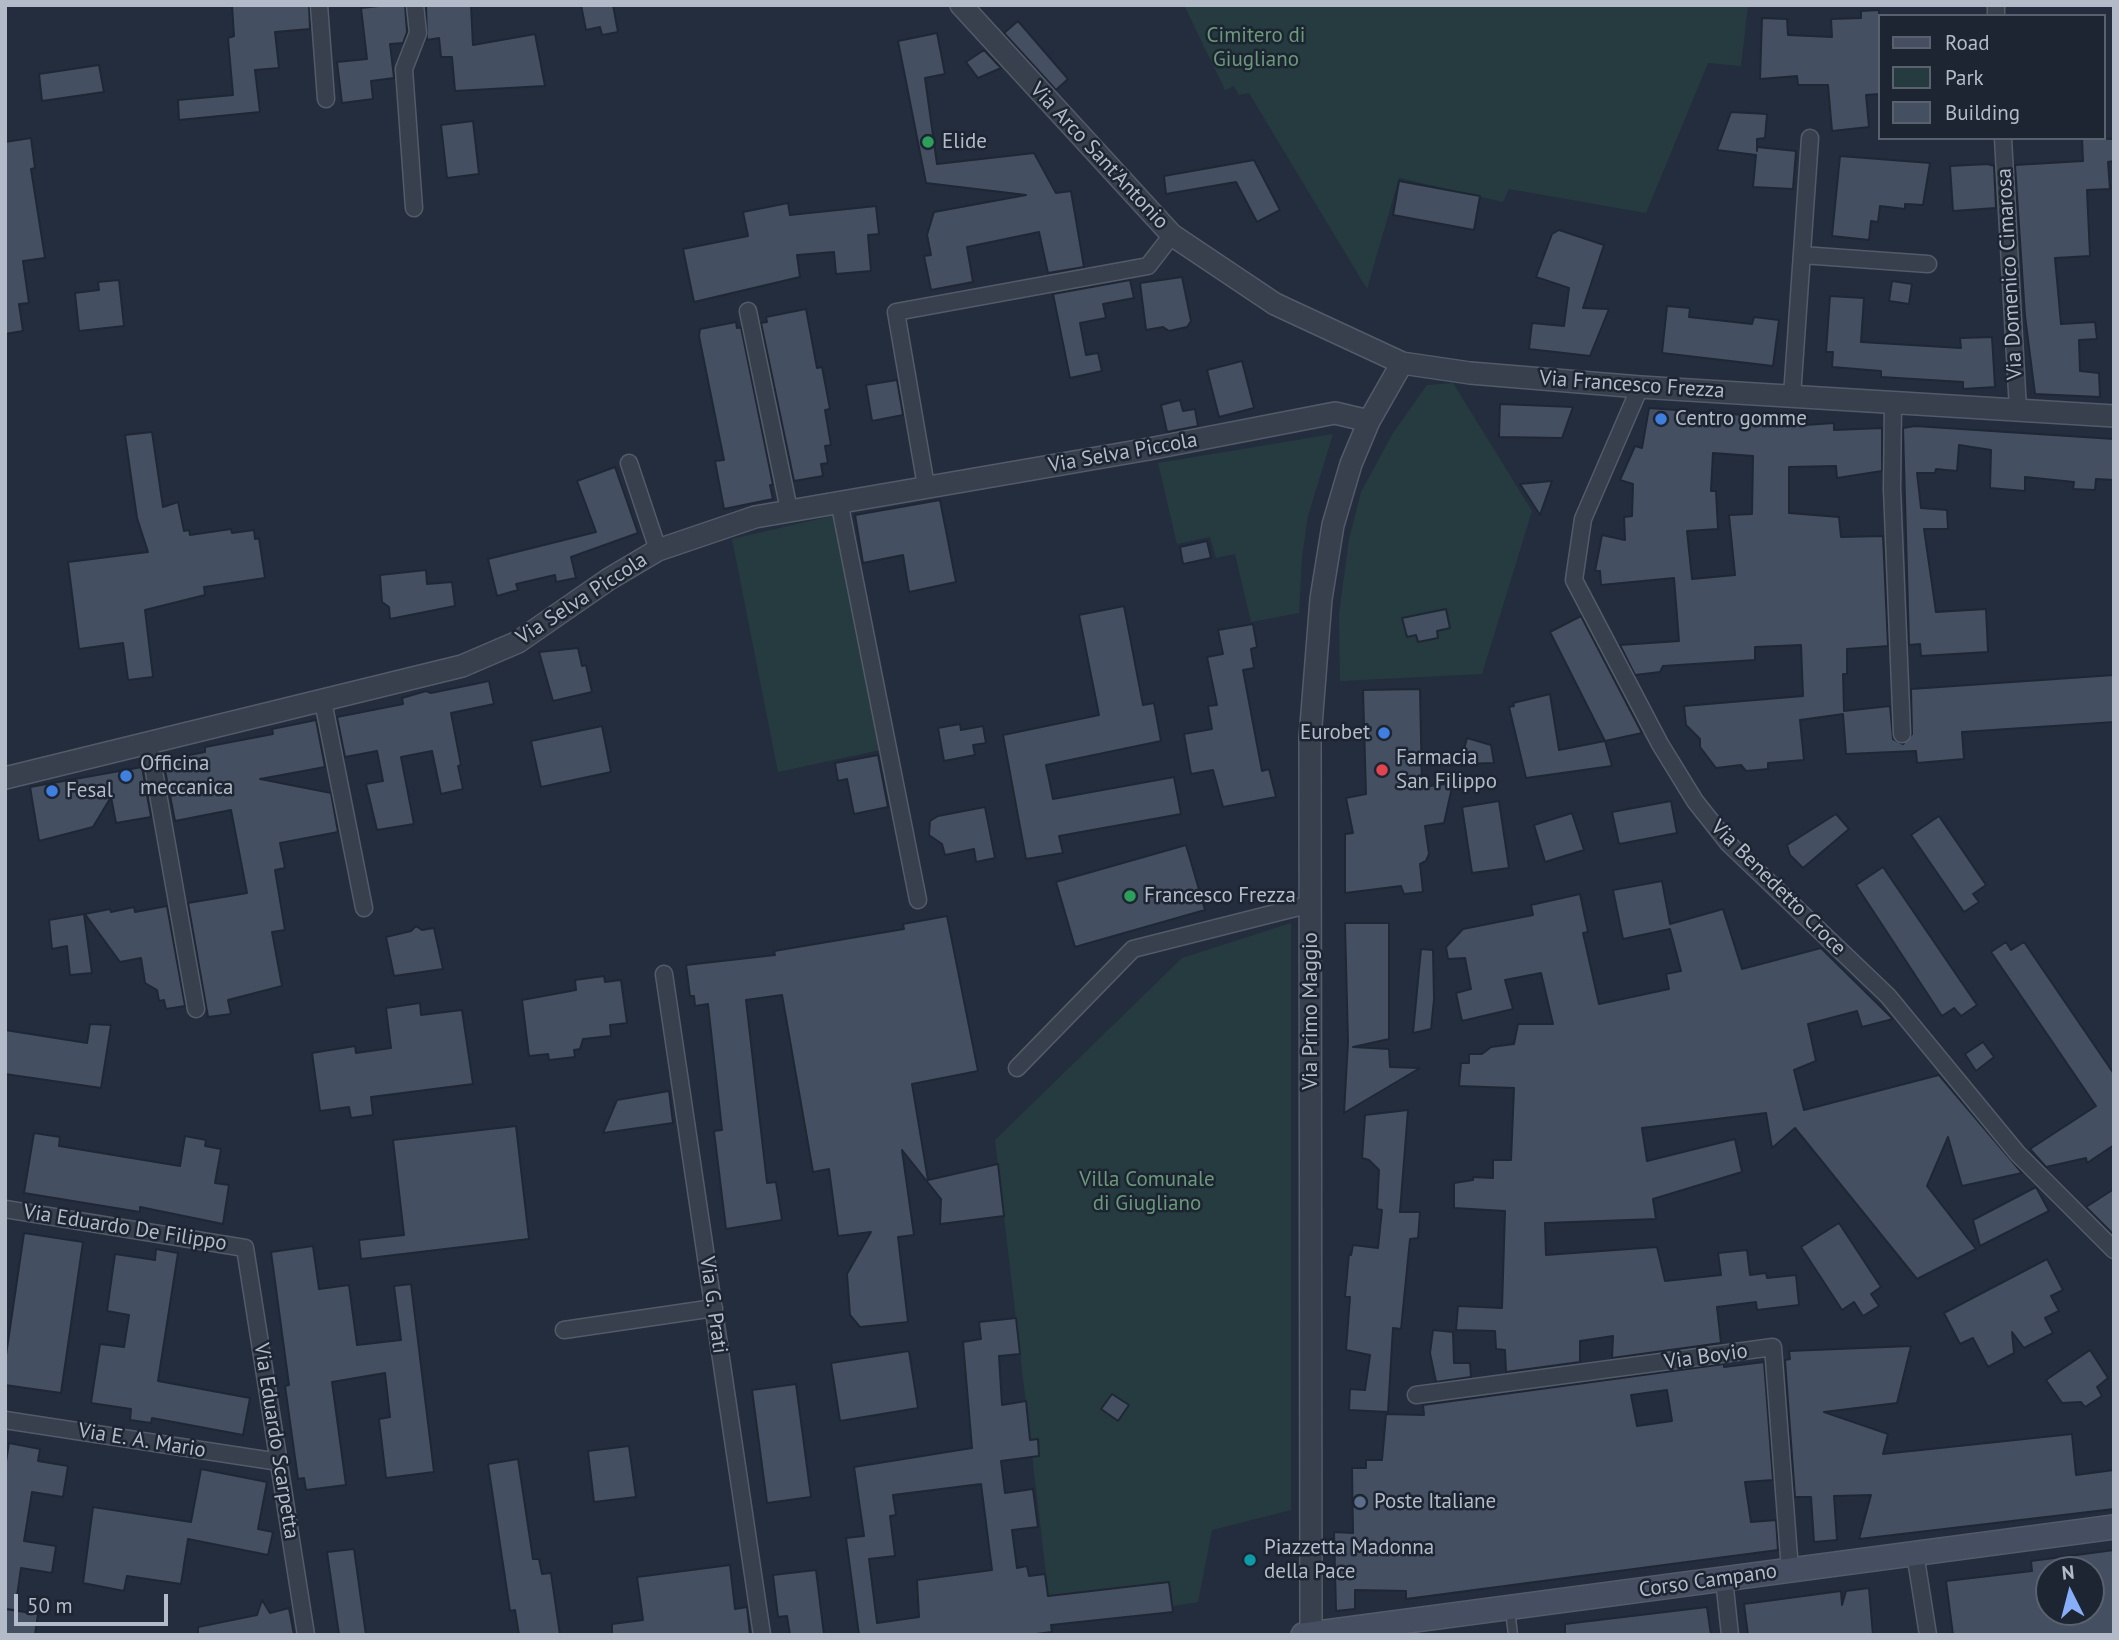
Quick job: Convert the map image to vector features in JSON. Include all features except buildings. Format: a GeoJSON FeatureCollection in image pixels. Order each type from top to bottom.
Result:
{"type":"FeatureCollection","features":[{"type":"Feature","properties":{"kind":"main road","name":"Corso Campano"},"geometry":{"type":"LineString","coordinates":[[1307,1634],[1342,1632],[1510,1607],[2114,1527]]}},
{"type":"Feature","properties":{"kind":"street"},"geometry":{"type":"LineString","coordinates":[[319,5],[326,99]]}},
{"type":"Feature","properties":{"kind":"street"},"geometry":{"type":"LineString","coordinates":[[414,208],[404,69],[418,33],[415,5]]}},
{"type":"Feature","properties":{"kind":"street","name":"Via Arco Sant'Antonio"},"geometry":{"type":"LineString","coordinates":[[961,5],[1172,235],[1275,304],[1402,363]]}},
{"type":"Feature","properties":{"kind":"street"},"geometry":{"type":"LineString","coordinates":[[1792,396],[1810,138]]}},
{"type":"Feature","properties":{"kind":"street","name":"Via Domenico Cimarosa"},"geometry":{"type":"LineString","coordinates":[[2003,140],[2018,410]]}},
{"type":"Feature","properties":{"kind":"street"},"geometry":{"type":"LineString","coordinates":[[926,486],[896,312],[1148,266],[1172,235]]}},
{"type":"Feature","properties":{"kind":"street"},"geometry":{"type":"LineString","coordinates":[[1802,255],[1928,264]]}},
{"type":"Feature","properties":{"kind":"street"},"geometry":{"type":"LineString","coordinates":[[748,311],[789,510]]}},
{"type":"Feature","properties":{"kind":"street","name":"Via Francesco Frezza"},"geometry":{"type":"LineString","coordinates":[[1402,363],[1470,373],[1640,387],[2114,416]]}},
{"type":"Feature","properties":{"kind":"street","name":"Via Primo Maggio"},"geometry":{"type":"LineString","coordinates":[[1307,1634],[1310,738],[1321,599],[1333,525],[1350,464],[1369,421],[1402,363]]}},
{"type":"Feature","properties":{"kind":"street","name":"Via Benedetto Croce"},"geometry":{"type":"LineString","coordinates":[[1640,387],[1583,519],[1574,580],[1660,744],[1695,801],[1729,844],[1888,996],[2018,1154],[2114,1250]]}},
{"type":"Feature","properties":{"kind":"street"},"geometry":{"type":"LineString","coordinates":[[1893,403],[1892,489],[1902,734]]}},
{"type":"Feature","properties":{"kind":"street","name":"Via Selva Piccola"},"geometry":{"type":"LineString","coordinates":[[5,778],[436,673],[489,656],[518,642],[609,579],[658,550],[721,527],[789,510],[1149,449],[1335,413],[1369,421]]}},
{"type":"Feature","properties":{"kind":"street"},"geometry":{"type":"LineString","coordinates":[[629,463],[658,550]]}},
{"type":"Feature","properties":{"kind":"street"},"geometry":{"type":"LineString","coordinates":[[839,501],[918,900]]}},
{"type":"Feature","properties":{"kind":"street"},"geometry":{"type":"LineString","coordinates":[[323,701],[364,908]]}},
{"type":"Feature","properties":{"kind":"street"},"geometry":{"type":"LineString","coordinates":[[149,743],[196,1009]]}},
{"type":"Feature","properties":{"kind":"street"},"geometry":{"type":"LineString","coordinates":[[1017,1069],[1133,949],[1311,904]]}},
{"type":"Feature","properties":{"kind":"street","name":"Via G. Prati"},"geometry":{"type":"LineString","coordinates":[[664,974],[762,1635]]}},
{"type":"Feature","properties":{"kind":"street","name":"Via Eduardo De Filippo"},"geometry":{"type":"LineString","coordinates":[[5,1209],[245,1248]]}},
{"type":"Feature","properties":{"kind":"street","name":"Via Eduardo Scarpetta"},"geometry":{"type":"LineString","coordinates":[[245,1248],[306,1635]]}},
{"type":"Feature","properties":{"kind":"street"},"geometry":{"type":"LineString","coordinates":[[564,1330],[714,1308]]}},
{"type":"Feature","properties":{"kind":"street","name":"Via Bovio"},"geometry":{"type":"LineString","coordinates":[[1416,1395],[1773,1347],[1790,1570]]}},
{"type":"Feature","properties":{"kind":"street","name":"Via E. A. Mario"},"geometry":{"type":"LineString","coordinates":[[5,1420],[279,1462]]}},
{"type":"Feature","properties":{"kind":"street"},"geometry":{"type":"LineString","coordinates":[[1915,1553],[1928,1635]]}},
{"type":"Feature","properties":{"kind":"street"},"geometry":{"type":"LineString","coordinates":[[1724,1578],[1730,1635]]}},
{"type":"Feature","properties":{"kind":"lane"},"geometry":{"type":"LineString","coordinates":[[1510,1607],[1513,1635]]}},
{"type":"Feature","properties":{"kind":"green space","name":"Cimitero di Giugliano"},"geometry":{"type":"Polygon","coordinates":[[[1184,5],[1748,5],[1741,66],[1708,63],[1646,213],[1509,189],[1503,202],[1399,178],[1367,289],[1249,93],[1239,95],[1234,86],[1225,90],[1184,5]]]}},
{"type":"Feature","properties":{"kind":"green space"},"geometry":{"type":"Polygon","coordinates":[[[1453,383],[1532,511],[1482,674],[1340,681],[1339,614],[1349,539],[1361,492],[1393,433],[1427,385],[1453,383]]]}},
{"type":"Feature","properties":{"kind":"green space"},"geometry":{"type":"Polygon","coordinates":[[[1333,434],[1308,516],[1302,557],[1299,613],[1251,622],[1235,554],[1216,558],[1210,537],[1177,544],[1158,463],[1333,434]]]}},
{"type":"Feature","properties":{"kind":"green space"},"geometry":{"type":"Polygon","coordinates":[[[836,515],[880,750],[778,772],[732,539],[836,515]]]}},
{"type":"Feature","properties":{"kind":"green space","name":"Villa Comunale di Giugliano"},"geometry":{"type":"Polygon","coordinates":[[[1291,923],[1291,1510],[1212,1530],[1198,1602],[1173,1606],[1173,1612],[1052,1625],[995,1140],[1182,958],[1291,923]]]}},
{"type":"Feature","properties":{"kind":"place","name":"Elide"},"geometry":{"type":"Point","coordinates":[928,142]}},
{"type":"Feature","properties":{"kind":"place","name":"Centro gomme"},"geometry":{"type":"Point","coordinates":[1661,419]}},
{"type":"Feature","properties":{"kind":"place","name":"Eurobet"},"geometry":{"type":"Point","coordinates":[1384,733]}},
{"type":"Feature","properties":{"kind":"place","name":"Farmacia San Filippo"},"geometry":{"type":"Point","coordinates":[1382,770]}},
{"type":"Feature","properties":{"kind":"place","name":"Officina meccanica"},"geometry":{"type":"Point","coordinates":[126,776]}},
{"type":"Feature","properties":{"kind":"place","name":"Fesal"},"geometry":{"type":"Point","coordinates":[52,791]}},
{"type":"Feature","properties":{"kind":"place","name":"Francesco Frezza"},"geometry":{"type":"Point","coordinates":[1130,896]}},
{"type":"Feature","properties":{"kind":"place","name":"Poste Italiane"},"geometry":{"type":"Point","coordinates":[1360,1502]}},
{"type":"Feature","properties":{"kind":"place","name":"Piazzetta Madonna della Pace"},"geometry":{"type":"Point","coordinates":[1250,1560]}}]}
